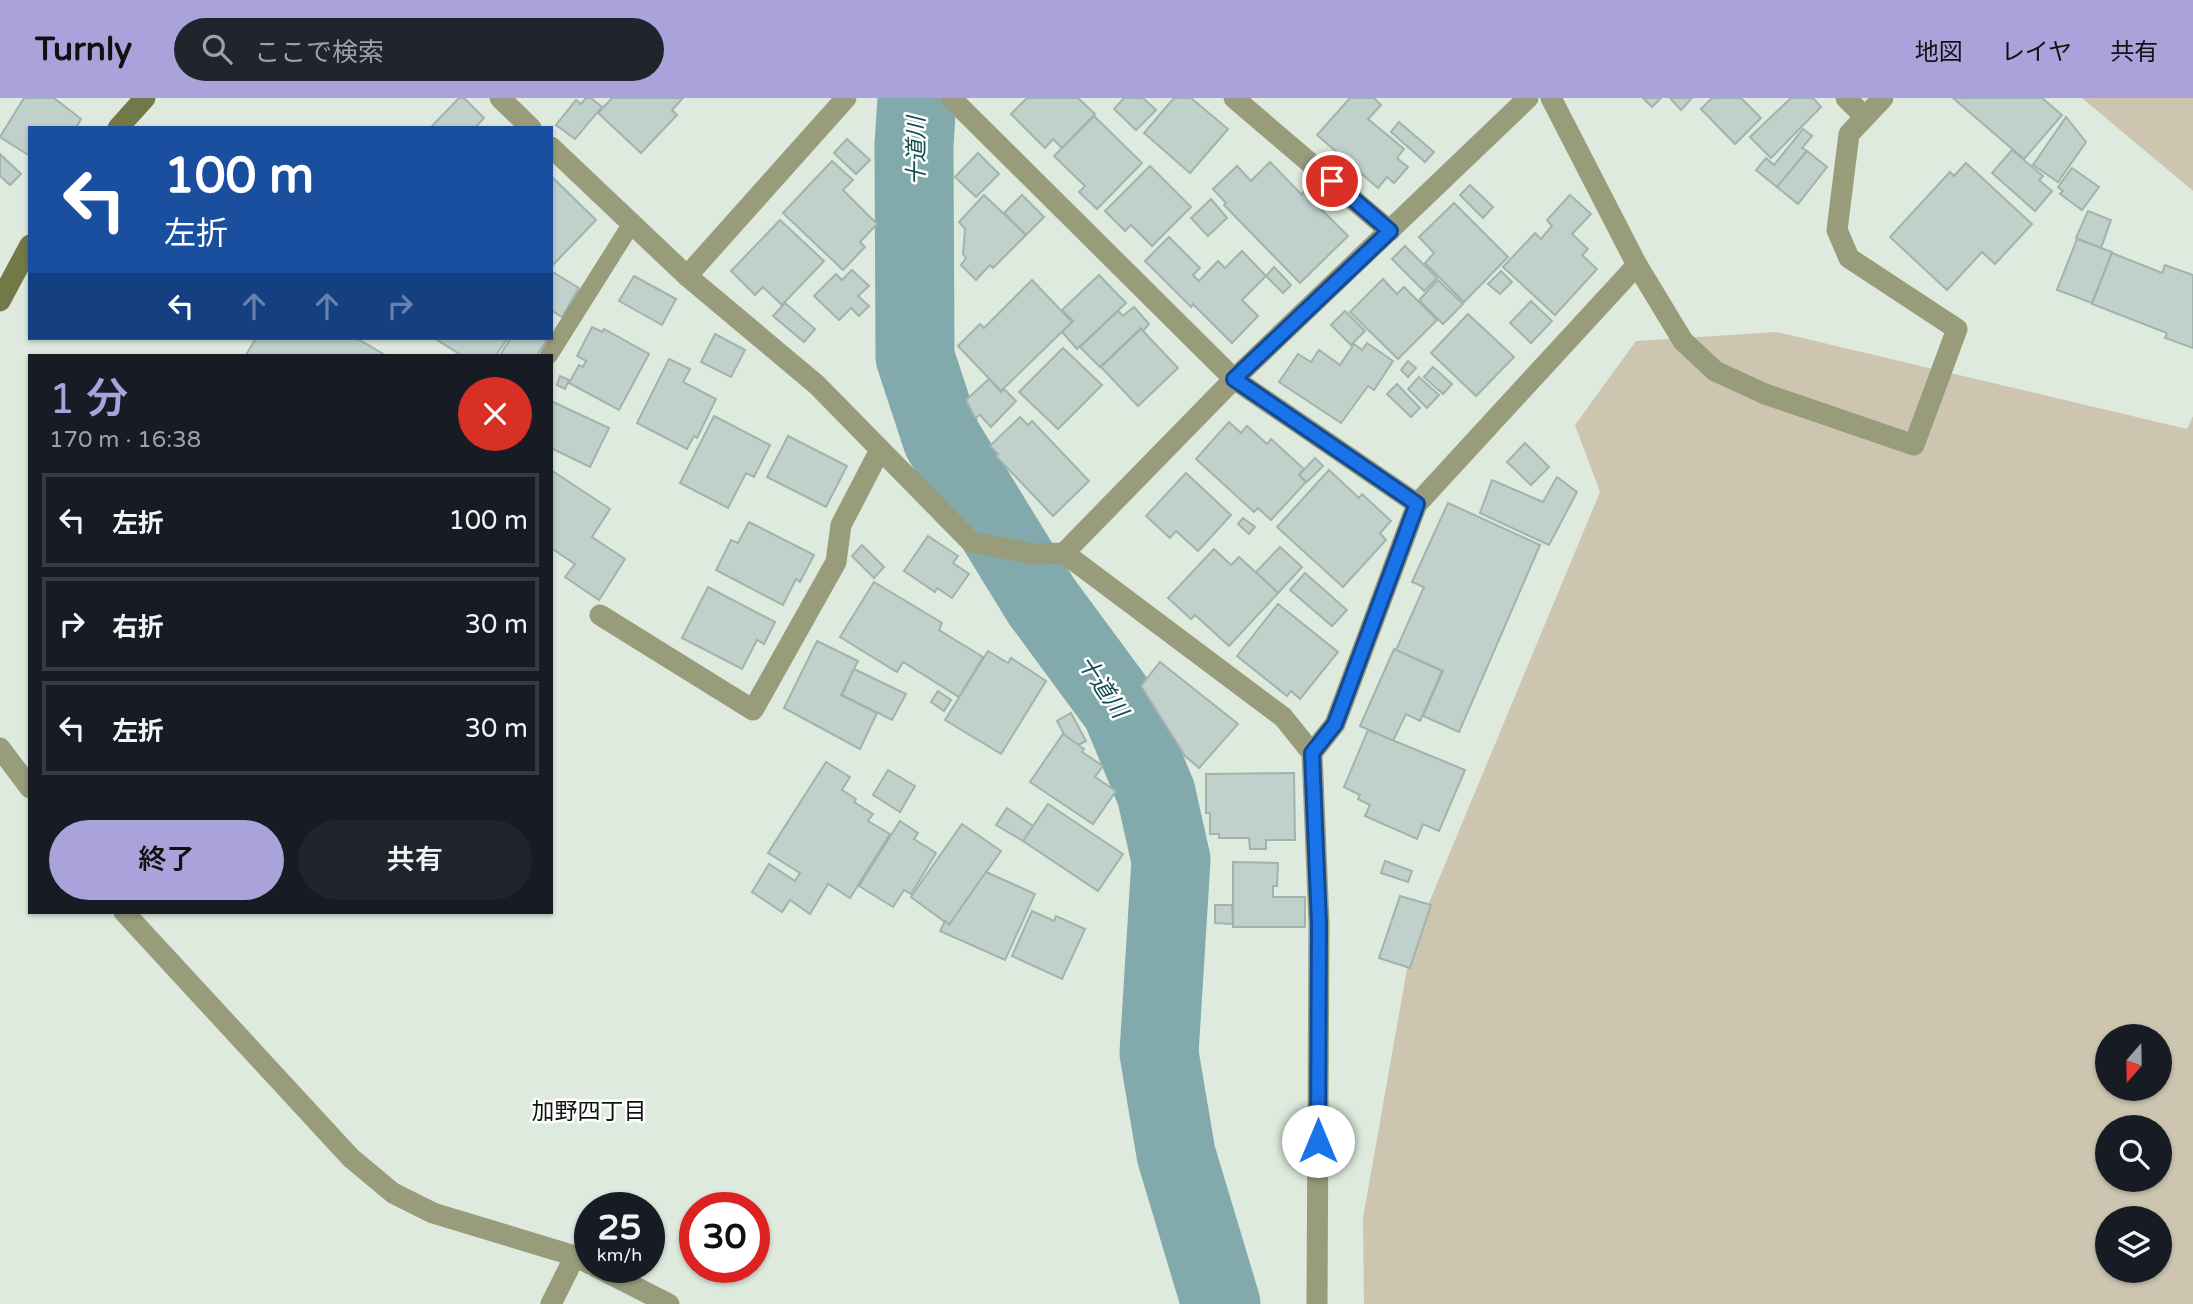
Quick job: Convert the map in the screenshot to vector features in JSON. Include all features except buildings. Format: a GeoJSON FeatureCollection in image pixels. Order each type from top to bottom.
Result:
{"type":"FeatureCollection","features":[{"type":"Feature","properties":{"kind":"street"},"geometry":{"type":"LineString","coordinates":[[120,126],[145,98]]}},
{"type":"Feature","properties":{"kind":"street"},"geometry":{"type":"LineString","coordinates":[[503,102],[529,98]]}},
{"type":"Feature","properties":{"kind":"street"},"geometry":{"type":"LineString","coordinates":[[687,276],[846,98]]}},
{"type":"Feature","properties":{"kind":"street"},"geometry":{"type":"LineString","coordinates":[[951,98],[1234,379],[1417,504]]}},
{"type":"Feature","properties":{"kind":"street"},"geometry":{"type":"LineString","coordinates":[[1234,98],[1390,231]]}},
{"type":"Feature","properties":{"kind":"street"},"geometry":{"type":"LineString","coordinates":[[1064,553],[1234,379],[1528,98]]}},
{"type":"Feature","properties":{"kind":"street"},"geometry":{"type":"LineString","coordinates":[[1551,98],[1637,265],[1683,341],[1715,371],[1765,394],[1914,444],[1957,329],[1849,258],[1837,230],[1849,134],[1883,98]]}},
{"type":"Feature","properties":{"kind":"street"},"geometry":{"type":"LineString","coordinates":[[1846,98],[1865,117]]}},
{"type":"Feature","properties":{"kind":"street"},"geometry":{"type":"LineString","coordinates":[[503,102],[529,126]]}},
{"type":"Feature","properties":{"kind":"street"},"geometry":{"type":"LineString","coordinates":[[553,149],[687,276],[817,385],[971,542],[1034,554],[1064,553],[1283,717],[1312,753],[1319,924],[1317,1304]]}},
{"type":"Feature","properties":{"kind":"street"},"geometry":{"type":"LineString","coordinates":[[0,301],[28,249]]}},
{"type":"Feature","properties":{"kind":"street"},"geometry":{"type":"LineString","coordinates":[[1312,753],[1335,724],[1417,504],[1637,265]]}},
{"type":"Feature","properties":{"kind":"street"},"geometry":{"type":"LineString","coordinates":[[600,615],[753,710],[836,562],[841,526],[880,450]]}},
{"type":"Feature","properties":{"kind":"street"},"geometry":{"type":"LineString","coordinates":[[0,748],[28,785]]}},
{"type":"Feature","properties":{"kind":"street"},"geometry":{"type":"LineString","coordinates":[[126,914],[351,1158],[393,1193],[433,1213],[574,1257]]}},
{"type":"Feature","properties":{"kind":"street"},"geometry":{"type":"LineString","coordinates":[[551,1304],[574,1272]]}},
{"type":"Feature","properties":{"kind":"street"},"geometry":{"type":"LineString","coordinates":[[627,1283],[668,1304]]}},
{"type":"Feature","properties":{"kind":"lane"},"geometry":{"type":"LineString","coordinates":[[550,354],[632,223]]}},
{"type":"Feature","properties":{"kind":"shaded area"},"geometry":{"type":"Polygon","coordinates":[[[2082,98],[2193,98],[2193,191],[2192,190],[2082,98]]]}},
{"type":"Feature","properties":{"kind":"shaded area"},"geometry":{"type":"Polygon","coordinates":[[[1777,332],[2187,429],[2193,416],[2193,1304],[1364,1304],[1363,1218],[1411,946],[1600,492],[1575,425],[1636,341],[1777,332]]]}},
{"type":"Feature","properties":{"kind":"waterway","name":"十道川"},"geometry":{"type":"LineString","coordinates":[[917,98],[914,145],[915,357],[942,439],[1042,602],[1121,709],[1156,793],[1171,860],[1159,1053],[1176,1154],[1221,1304]]}},
{"type":"Feature","properties":{"kind":"district","name":"加野四丁目"},"geometry":{"type":"Point","coordinates":[589,1112]}},
{"type":"Feature","properties":{"kind":"route"},"geometry":{"type":"LineString","coordinates":[[1318,1141],[1319,924],[1312,753],[1335,724],[1417,504],[1234,379],[1390,231],[1332,181]]}}]}
